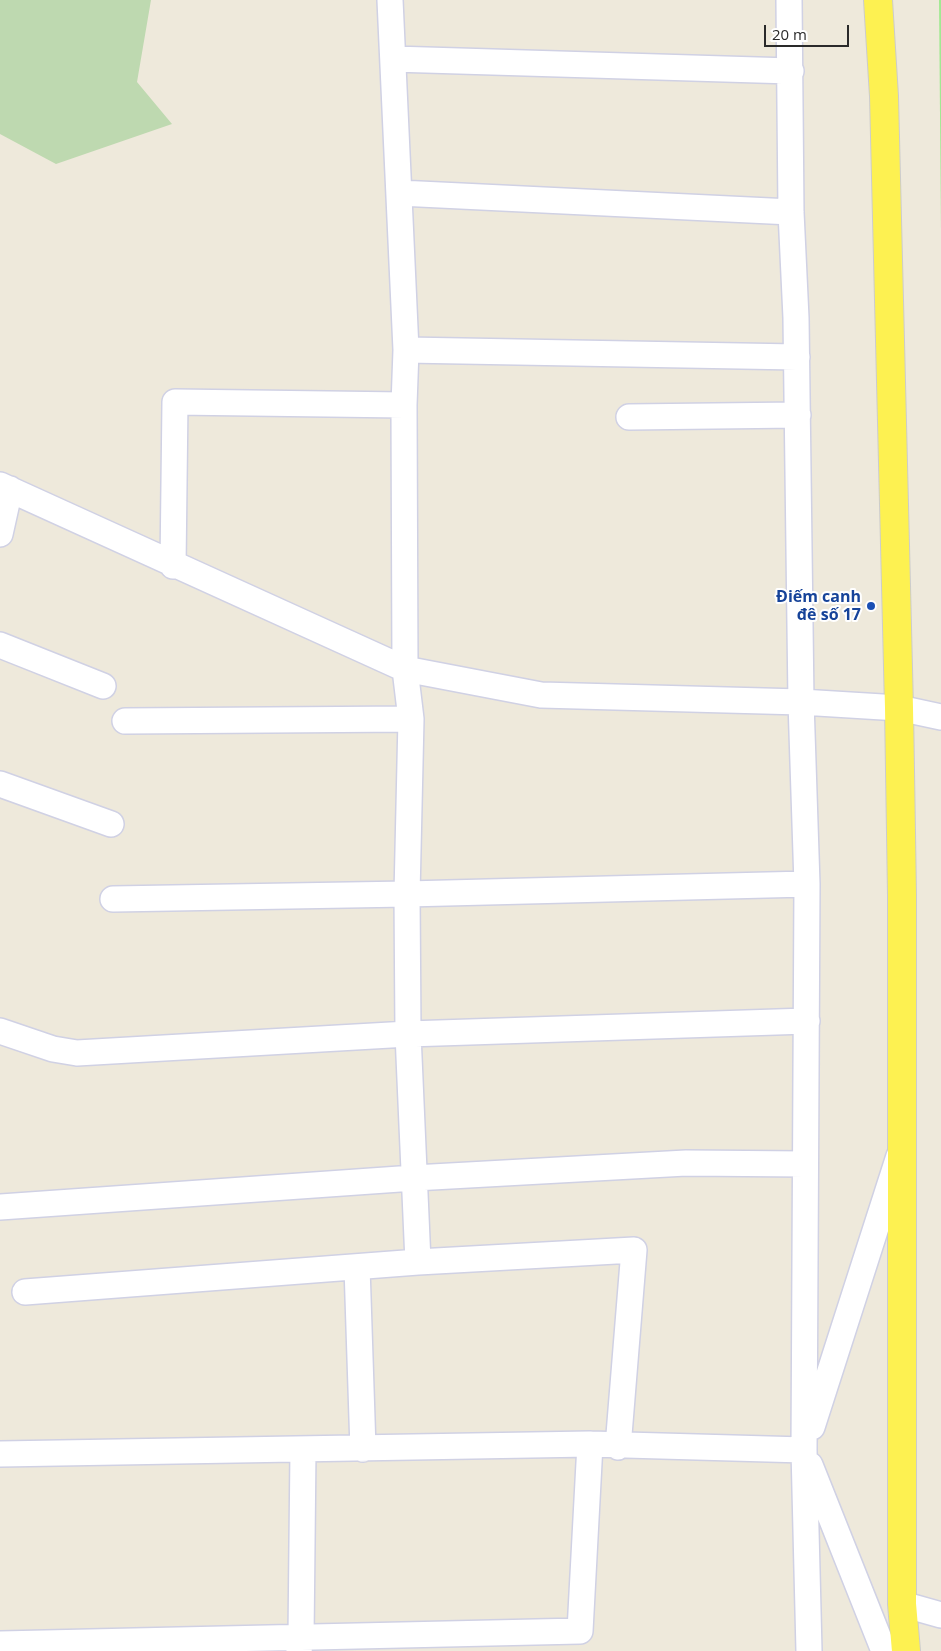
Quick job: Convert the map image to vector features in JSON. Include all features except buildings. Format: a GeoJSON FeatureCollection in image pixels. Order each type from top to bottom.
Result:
{"type":"FeatureCollection","features":[{"type":"Feature","properties":{"kind":"main road"},"geometry":{"type":"LineString","coordinates":[[878,0],[884,96],[899,708],[902,895],[902,1604],[906,1651]]}},
{"type":"Feature","properties":{"kind":"street"},"geometry":{"type":"LineString","coordinates":[[390,0],[406,350],[404,405],[405,669],[411,718],[406,894],[408,1034],[418,1262]]}},
{"type":"Feature","properties":{"kind":"street"},"geometry":{"type":"LineString","coordinates":[[789,0],[791,212],[798,415],[801,702],[807,884],[804,1450],[809,1651]]}},
{"type":"Feature","properties":{"kind":"street"},"geometry":{"type":"LineString","coordinates":[[393,59],[791,70]]}},
{"type":"Feature","properties":{"kind":"street"},"geometry":{"type":"LineString","coordinates":[[398,193],[791,212]]}},
{"type":"Feature","properties":{"kind":"street"},"geometry":{"type":"LineString","coordinates":[[406,350],[796,357]]}},
{"type":"Feature","properties":{"kind":"street"},"geometry":{"type":"LineString","coordinates":[[173,566],[175,402],[404,405]]}},
{"type":"Feature","properties":{"kind":"street"},"geometry":{"type":"LineString","coordinates":[[629,417],[798,415]]}},
{"type":"Feature","properties":{"kind":"street"},"geometry":{"type":"LineString","coordinates":[[0,534],[5,487],[173,566],[405,669],[541,695],[801,702],[899,708],[941,717]]}},
{"type":"Feature","properties":{"kind":"street"},"geometry":{"type":"LineString","coordinates":[[0,645],[103,686]]}},
{"type":"Feature","properties":{"kind":"street"},"geometry":{"type":"LineString","coordinates":[[125,721],[411,718]]}},
{"type":"Feature","properties":{"kind":"street"},"geometry":{"type":"LineString","coordinates":[[0,784],[111,824]]}},
{"type":"Feature","properties":{"kind":"street"},"geometry":{"type":"LineString","coordinates":[[114,899],[807,884]]}},
{"type":"Feature","properties":{"kind":"street"},"geometry":{"type":"LineString","coordinates":[[0,1031],[53,1049],[77,1053],[408,1034],[807,1022]]}},
{"type":"Feature","properties":{"kind":"street"},"geometry":{"type":"LineString","coordinates":[[884,1651],[804,1450],[901,1149]]}},
{"type":"Feature","properties":{"kind":"street"},"geometry":{"type":"LineString","coordinates":[[0,1207],[414,1178],[686,1163],[805,1164]]}},
{"type":"Feature","properties":{"kind":"street"},"geometry":{"type":"LineString","coordinates":[[25,1292],[418,1262],[634,1250],[618,1447]]}},
{"type":"Feature","properties":{"kind":"street"},"geometry":{"type":"LineString","coordinates":[[358,1267],[362,1449]]}},
{"type":"Feature","properties":{"kind":"street"},"geometry":{"type":"LineString","coordinates":[[0,1454],[590,1444],[618,1447],[804,1450]]}},
{"type":"Feature","properties":{"kind":"street"},"geometry":{"type":"LineString","coordinates":[[0,1644],[300,1644],[580,1631],[590,1444]]}},
{"type":"Feature","properties":{"kind":"street"},"geometry":{"type":"LineString","coordinates":[[300,1644],[303,1450]]}},
{"type":"Feature","properties":{"kind":"street"},"geometry":{"type":"LineString","coordinates":[[902,1604],[941,1615]]}},
{"type":"Feature","properties":{"kind":"green space"},"geometry":{"type":"Polygon","coordinates":[[[0,0],[151,0],[137,82],[172,124],[56,164],[0,134],[0,0]]]}},
{"type":"Feature","properties":{"kind":"green space"},"geometry":{"type":"Polygon","coordinates":[[[939,0],[941,0],[941,231],[939,0]]]}},
{"type":"Feature","properties":{"kind":"place","name":"Điếm canh đê số 17"},"geometry":{"type":"Point","coordinates":[871,606]}}]}
